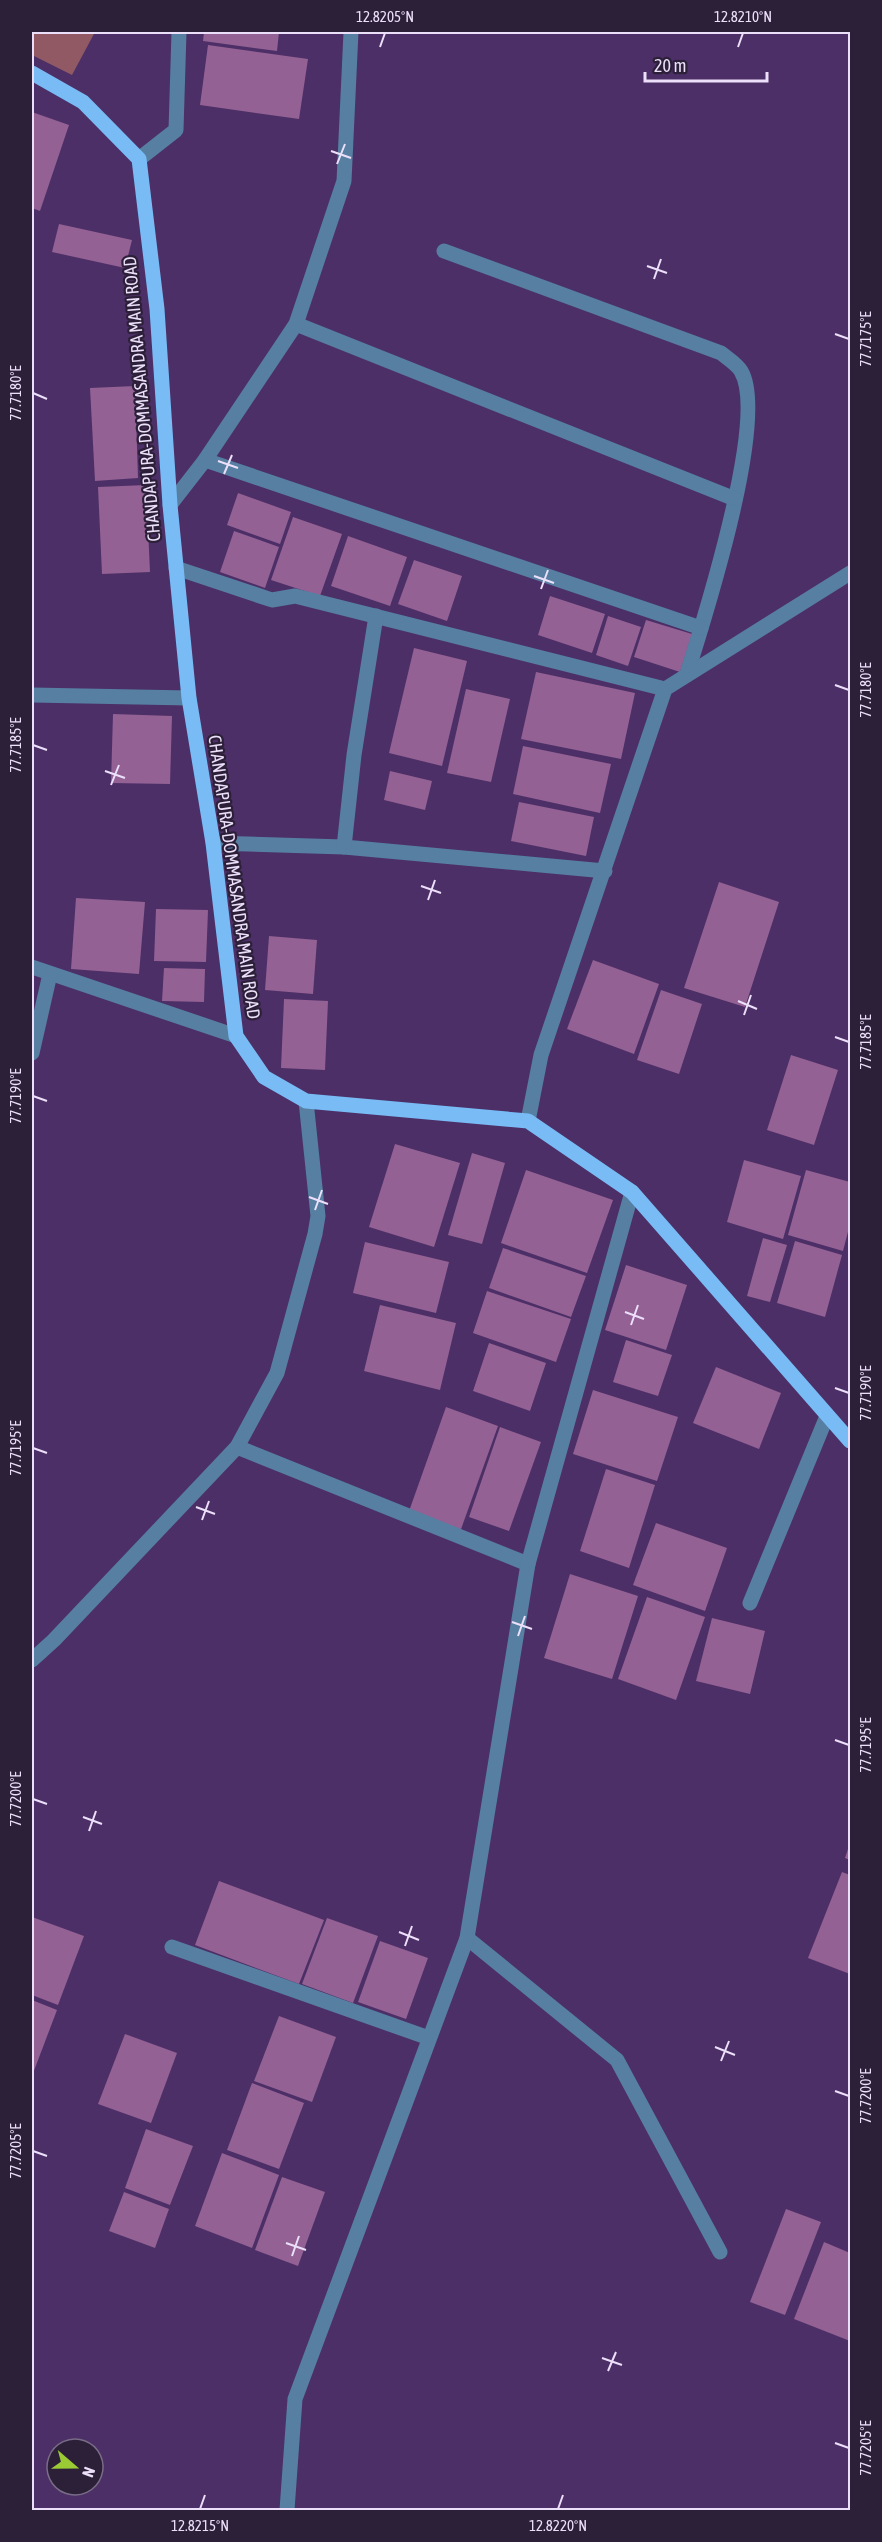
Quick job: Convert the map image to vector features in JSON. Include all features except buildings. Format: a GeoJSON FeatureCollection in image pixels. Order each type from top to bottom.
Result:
{"type":"FeatureCollection","features":[{"type":"Feature","properties":{"kind":"main road"},"geometry":{"type":"LineString","coordinates":[[32,73],[83,102],[139,159]]}},
{"type":"Feature","properties":{"kind":"main road","name":"CHANDAPURA-DOMMASANDRA MAIN ROAD"},"geometry":{"type":"LineString","coordinates":[[139,159],[157,309],[170,505],[189,698],[213,843],[236,1036],[264,1077],[306,1101],[528,1121],[632,1191],[850,1441]]}},
{"type":"Feature","properties":{"kind":"street"},"geometry":{"type":"LineString","coordinates":[[139,159],[176,130],[179,32]]}},
{"type":"Feature","properties":{"kind":"street"},"geometry":{"type":"LineString","coordinates":[[170,505],[205,460],[296,324],[344,181],[351,32]]}},
{"type":"Feature","properties":{"kind":"street"},"geometry":{"type":"LineString","coordinates":[[444,251],[721,353],[741,371],[748,402],[740,479],[687,675]]}},
{"type":"Feature","properties":{"kind":"street"},"geometry":{"type":"LineString","coordinates":[[296,324],[735,499]]}},
{"type":"Feature","properties":{"kind":"street"},"geometry":{"type":"LineString","coordinates":[[205,460],[701,628]]}},
{"type":"Feature","properties":{"kind":"street"},"geometry":{"type":"LineString","coordinates":[[176,568],[272,600],[295,596],[665,689]]}},
{"type":"Feature","properties":{"kind":"street"},"geometry":{"type":"LineString","coordinates":[[528,1121],[541,1055],[665,689],[850,573]]}},
{"type":"Feature","properties":{"kind":"street"},"geometry":{"type":"LineString","coordinates":[[344,847],[354,755],[376,616]]}},
{"type":"Feature","properties":{"kind":"street"},"geometry":{"type":"LineString","coordinates":[[32,695],[189,698]]}},
{"type":"Feature","properties":{"kind":"street"},"geometry":{"type":"LineString","coordinates":[[213,843],[344,847],[605,871]]}},
{"type":"Feature","properties":{"kind":"street"},"geometry":{"type":"LineString","coordinates":[[32,967],[236,1036]]}},
{"type":"Feature","properties":{"kind":"street"},"geometry":{"type":"LineString","coordinates":[[32,1053],[50,974]]}},
{"type":"Feature","properties":{"kind":"street"},"geometry":{"type":"LineString","coordinates":[[32,1660],[54,1640],[237,1447],[277,1373],[318,1216],[306,1101]]}},
{"type":"Feature","properties":{"kind":"street"},"geometry":{"type":"LineString","coordinates":[[287,2511],[295,2399],[467,1938],[528,1564],[632,1191]]}},
{"type":"Feature","properties":{"kind":"street"},"geometry":{"type":"LineString","coordinates":[[750,1604],[827,1416]]}},
{"type":"Feature","properties":{"kind":"street"},"geometry":{"type":"LineString","coordinates":[[237,1447],[528,1564]]}},
{"type":"Feature","properties":{"kind":"street"},"geometry":{"type":"LineString","coordinates":[[467,1938],[617,2060],[720,2252]]}},
{"type":"Feature","properties":{"kind":"street"},"geometry":{"type":"LineString","coordinates":[[172,1947],[429,2038]]}},
{"type":"Feature","properties":{"kind":"shaded area"},"geometry":{"type":"Polygon","coordinates":[[[32,32],[95,32],[72,75],[32,55],[32,32]]]}}]}
